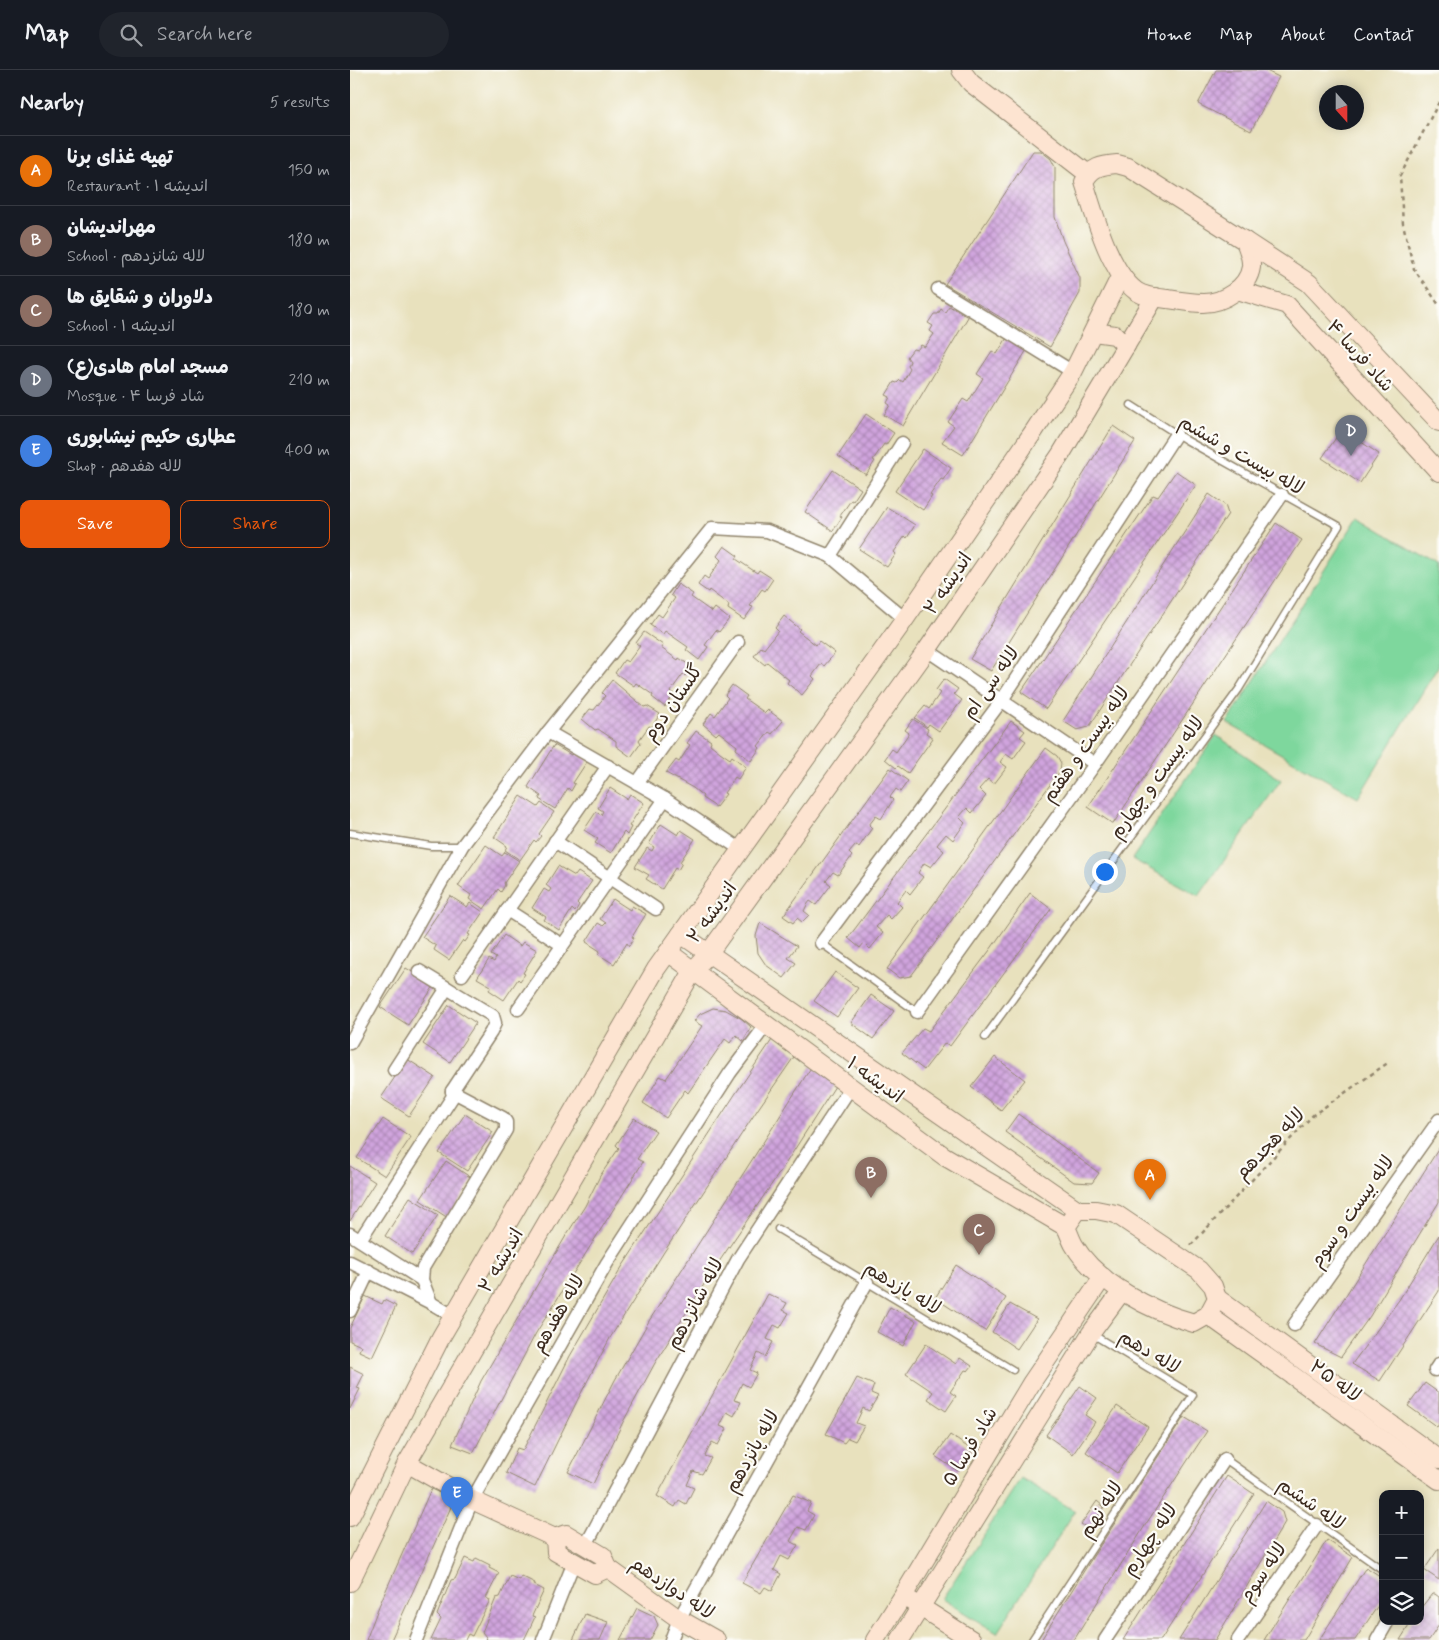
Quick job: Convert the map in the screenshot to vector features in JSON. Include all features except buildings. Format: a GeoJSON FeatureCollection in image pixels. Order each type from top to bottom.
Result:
{"type":"FeatureCollection","features":[{"type":"Feature","properties":{"kind":"street"},"geometry":{"type":"LineString","coordinates":[[961,70],[971,82],[1088,174],[1084,182],[1112,260],[1121,275],[1137,292],[1155,297],[1204,303],[1225,298],[1237,290],[1245,280],[1251,267],[1250,255],[1245,241]]}},
{"type":"Feature","properties":{"kind":"street","name":"شاد فرسا ۴"},"geometry":{"type":"LineString","coordinates":[[1088,174],[1096,168],[1108,164],[1128,167],[1309,283],[1439,422]]}},
{"type":"Feature","properties":{"kind":"street","name":"اندیشه ۲"},"geometry":{"type":"LineString","coordinates":[[350,1518],[441,1337],[646,986],[740,849],[905,619],[1034,431],[1073,372],[1121,275]]}},
{"type":"Feature","properties":{"kind":"street"},"geometry":{"type":"LineString","coordinates":[[938,289],[1073,372]]}},
{"type":"Feature","properties":{"kind":"street","name":"شاد فرسا ۴"},"geometry":{"type":"LineString","coordinates":[[1237,290],[1287,305],[1439,472]]}},
{"type":"Feature","properties":{"kind":"street","name":"اندیشه ۲"},"geometry":{"type":"LineString","coordinates":[[350,1582],[407,1463],[693,970],[708,954],[927,650],[1061,454],[1155,297]]}},
{"type":"Feature","properties":{"kind":"street"},"geometry":{"type":"LineString","coordinates":[[1094,332],[1115,335],[1126,346]]}},
{"type":"Feature","properties":{"kind":"street","name":"لاله سی ام"},"geometry":{"type":"LineString","coordinates":[[821,943],[1002,700],[1176,434]]}},
{"type":"Feature","properties":{"kind":"street"},"geometry":{"type":"LineString","coordinates":[[830,556],[902,443]]}},
{"type":"Feature","properties":{"kind":"street","name":"لاله بیست و هفتم"},"geometry":{"type":"LineString","coordinates":[[917,1012],[1095,764],[1282,495]]}},
{"type":"Feature","properties":{"kind":"street"},"geometry":{"type":"LineString","coordinates":[[350,1043],[462,846],[548,732],[712,528],[767,531],[830,556],[905,619]]}},
{"type":"Feature","properties":{"kind":"street","name":"گلستان دوم"},"geometry":{"type":"LineString","coordinates":[[637,783],[738,642]]}},
{"type":"Feature","properties":{"kind":"street"},"geometry":{"type":"LineString","coordinates":[[927,650],[1095,764]]}},
{"type":"Feature","properties":{"kind":"street"},"geometry":{"type":"LineString","coordinates":[[548,732],[665,799],[740,849]]}},
{"type":"Feature","properties":{"kind":"street"},"geometry":{"type":"LineString","coordinates":[[462,975],[608,766]]}},
{"type":"Feature","properties":{"kind":"street"},"geometry":{"type":"LineString","coordinates":[[518,1009],[665,799]]}},
{"type":"Feature","properties":{"kind":"street"},"geometry":{"type":"LineString","coordinates":[[555,840],[656,909]]}},
{"type":"Feature","properties":{"kind":"street"},"geometry":{"type":"LineString","coordinates":[[507,910],[562,945]]}},
{"type":"Feature","properties":{"kind":"street","name":"اندیشه ۱"},"geometry":{"type":"LineString","coordinates":[[681,934],[1078,1210]]}},
{"type":"Feature","properties":{"kind":"street","name":"اندیشه ۱"},"geometry":{"type":"LineString","coordinates":[[668,952],[944,1156],[1066,1227]]}},
{"type":"Feature","properties":{"kind":"street"},"geometry":{"type":"LineString","coordinates":[[419,971],[492,1016],[495,1023],[452,1091],[453,1096],[355,1237],[422,1280]]}},
{"type":"Feature","properties":{"kind":"street"},"geometry":{"type":"LineString","coordinates":[[394,1070],[447,988]]}},
{"type":"Feature","properties":{"kind":"street","name":"لاله هفدهم"},"geometry":{"type":"LineString","coordinates":[[416,1640],[472,1500],[607,1263],[730,1073],[766,1025]]}},
{"type":"Feature","properties":{"kind":"street","name":"لاله شانزدهم"},"geometry":{"type":"LineString","coordinates":[[586,1545],[738,1259],[850,1087]]}},
{"type":"Feature","properties":{"kind":"street"},"geometry":{"type":"LineString","coordinates":[[431,1303],[422,1280],[422,1268],[506,1130],[506,1122],[503,1118],[452,1091]]}},
{"type":"Feature","properties":{"kind":"street","name":"لاله بیست و سوم"},"geometry":{"type":"LineString","coordinates":[[1294,1324],[1439,1120]]}},
{"type":"Feature","properties":{"kind":"street"},"geometry":{"type":"LineString","coordinates":[[1078,1210],[1096,1210],[1116,1214],[1199,1270],[1213,1286],[1218,1298],[1208,1314],[1194,1323],[1169,1316],[1122,1291],[1103,1277],[1084,1259],[1073,1244],[1066,1227],[1078,1210]]}},
{"type":"Feature","properties":{"kind":"street"},"geometry":{"type":"LineString","coordinates":[[350,1262],[453,1316]]}},
{"type":"Feature","properties":{"kind":"street"},"geometry":{"type":"LineString","coordinates":[[350,1311],[368,1271]]}},
{"type":"Feature","properties":{"kind":"street","name":"شاد فرسا ۵"},"geometry":{"type":"LineString","coordinates":[[875,1640],[1032,1382],[1103,1277]]}},
{"type":"Feature","properties":{"kind":"street","name":"لاله پانزدهم"},"geometry":{"type":"LineString","coordinates":[[671,1640],[678,1619],[867,1282]]}},
{"type":"Feature","properties":{"kind":"street"},"geometry":{"type":"LineString","coordinates":[[900,1640],[1091,1333],[1122,1291]]}},
{"type":"Feature","properties":{"kind":"street","name":"لاله ۲۵"},"geometry":{"type":"LineString","coordinates":[[1218,1298],[1439,1459]]}},
{"type":"Feature","properties":{"kind":"street","name":"لاله ۲۵"},"geometry":{"type":"LineString","coordinates":[[1208,1314],[1439,1480]]}},
{"type":"Feature","properties":{"kind":"street"},"geometry":{"type":"LineString","coordinates":[[1255,1349],[1257,1337],[1267,1333]]}},
{"type":"Feature","properties":{"kind":"street","name":"لاله چهارم"},"geometry":{"type":"LineString","coordinates":[[1105,1640],[1225,1459]]}},
{"type":"Feature","properties":{"kind":"street"},"geometry":{"type":"LineString","coordinates":[[407,1463],[472,1500],[555,1538],[556,1552],[595,1574],[608,1568]]}},
{"type":"Feature","properties":{"kind":"street","name":"لاله سوم"},"geometry":{"type":"LineString","coordinates":[[1238,1640],[1317,1525]]}},
{"type":"Feature","properties":{"kind":"street","name":"لاله دوازدهم"},"geometry":{"type":"LineString","coordinates":[[555,1538],[566,1534],[586,1545],[603,1556],[608,1568],[678,1619],[716,1640]]}},
{"type":"Feature","properties":{"kind":"street"},"geometry":{"type":"LineString","coordinates":[[543,1640],[574,1562]]}},
{"type":"Feature","properties":{"kind":"street"},"geometry":{"type":"LineString","coordinates":[[903,1596],[972,1640]]}},
{"type":"Feature","properties":{"kind":"street"},"geometry":{"type":"LineString","coordinates":[[1377,1640],[1386,1625]]}},
{"type":"Feature","properties":{"kind":"lane","name":"لاله بیست و ششم"},"geometry":{"type":"LineString","coordinates":[[1131,405],[1176,434],[1339,526]]}},
{"type":"Feature","properties":{"kind":"lane","name":"لاله بیست و چهارم"},"geometry":{"type":"LineString","coordinates":[[985,1037],[1239,689],[1339,526]]}},
{"type":"Feature","properties":{"kind":"lane"},"geometry":{"type":"LineString","coordinates":[[350,833],[430,846],[462,846]]}},
{"type":"Feature","properties":{"kind":"lane"},"geometry":{"type":"LineString","coordinates":[[821,943],[917,1012]]}},
{"type":"Feature","properties":{"kind":"lane","name":"لاله یازدهم"},"geometry":{"type":"LineString","coordinates":[[778,1230],[1013,1370]]}},
{"type":"Feature","properties":{"kind":"lane","name":"لاله دهم"},"geometry":{"type":"LineString","coordinates":[[1091,1333],[1193,1394]]}},
{"type":"Feature","properties":{"kind":"lane","name":"لاله نهم"},"geometry":{"type":"LineString","coordinates":[[1032,1640],[1193,1394]]}},
{"type":"Feature","properties":{"kind":"lane","name":"لاله ششم"},"geometry":{"type":"LineString","coordinates":[[1225,1459],[1379,1567]]}},
{"type":"Feature","properties":{"kind":"path"},"geometry":{"type":"LineString","coordinates":[[1439,102],[1400,176],[1403,224],[1414,269],[1439,305]]}},
{"type":"Feature","properties":{"kind":"path","name":"لاله هجدهم"},"geometry":{"type":"LineString","coordinates":[[1180,1257],[1313,1115],[1389,1062]]}},
{"type":"Feature","properties":{"kind":"green space"},"geometry":{"type":"Polygon","coordinates":[[[1358,517],[1439,566],[1439,665],[1358,798],[1227,723],[1358,517]]]}},
{"type":"Feature","properties":{"kind":"green space"},"geometry":{"type":"Polygon","coordinates":[[[1216,735],[1281,780],[1199,896],[1132,859],[1216,735]]]}},
{"type":"Feature","properties":{"kind":"green space"},"geometry":{"type":"Polygon","coordinates":[[[1021,1478],[1075,1511],[997,1633],[942,1599],[1021,1478]]]}},
{"type":"Feature","properties":{"kind":"place","name":"مسجد امام هادی(ع)"},"geometry":{"type":"Point","coordinates":[1351,456]}},
{"type":"Feature","properties":{"kind":"place","name":"مهراندیشان"},"geometry":{"type":"Point","coordinates":[871,1198]}},
{"type":"Feature","properties":{"kind":"place","name":"تهیه غذای برنا"},"geometry":{"type":"Point","coordinates":[1150,1200]}},
{"type":"Feature","properties":{"kind":"place","name":"دلاوران و شقایق ها"},"geometry":{"type":"Point","coordinates":[979,1255]}},
{"type":"Feature","properties":{"kind":"place","name":"عطاری حکیم نیشابوری"},"geometry":{"type":"Point","coordinates":[457,1518]}}]}
